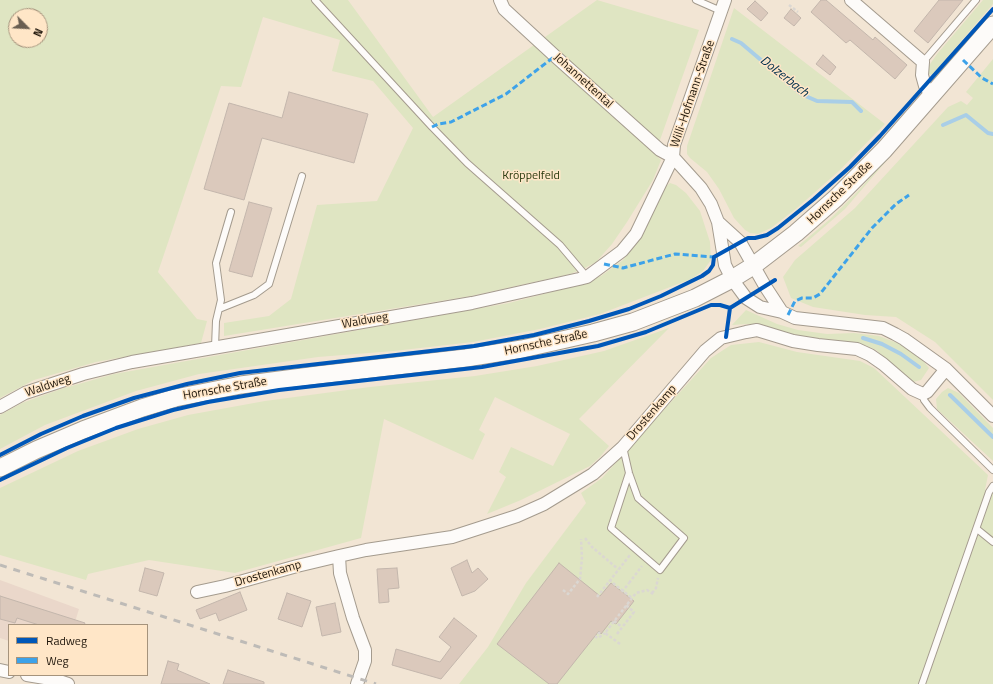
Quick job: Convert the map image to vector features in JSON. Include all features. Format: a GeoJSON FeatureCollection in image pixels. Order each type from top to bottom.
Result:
{"type":"FeatureCollection","features":[{"type":"Feature","properties":{"kind":"main road","name":"Hornsche Straße"},"geometry":{"type":"LineString","coordinates":[[0,468],[36,450],[83,430],[142,408],[175,398],[248,384],[466,358],[555,342],[633,322],[695,298],[732,279],[753,266],[796,234],[836,198],[884,150],[993,25]]}},
{"type":"Feature","properties":{"kind":"street","name":"Johannettental"},"geometry":{"type":"LineString","coordinates":[[500,0],[504,8],[555,56],[660,150],[673,157]]}},
{"type":"Feature","properties":{"kind":"street"},"geometry":{"type":"LineString","coordinates":[[851,0],[923,62],[922,75],[925,86],[932,95]]}},
{"type":"Feature","properties":{"kind":"street","name":"Willi-Hofmann-Straße"},"geometry":{"type":"LineString","coordinates":[[723,5],[674,145],[673,157],[702,188],[711,204],[718,222],[725,265],[732,279],[746,298],[760,307],[782,312],[795,318],[883,328],[904,339],[946,369],[993,416]]}},
{"type":"Feature","properties":{"kind":"street","name":"Waldweg"},"geometry":{"type":"LineString","coordinates":[[0,407],[25,393],[83,374],[132,362],[472,303],[587,277],[622,251],[636,234],[673,157]]}},
{"type":"Feature","properties":{"kind":"street","name":"Willi-Hofmann-Straße"},"geometry":{"type":"LineString","coordinates":[[718,222],[744,240],[753,266],[782,312]]}},
{"type":"Feature","properties":{"kind":"street","name":"Drostenkamp"},"geometry":{"type":"LineString","coordinates":[[197,592],[366,550],[452,537],[517,516],[544,504],[593,474],[622,447],[705,351],[721,338],[757,330],[799,342],[857,349],[870,355],[912,389],[923,394]]}},
{"type":"Feature","properties":{"kind":"street"},"geometry":{"type":"LineString","coordinates":[[923,394],[927,392],[946,369]]}},
{"type":"Feature","properties":{"kind":"street"},"geometry":{"type":"LineString","coordinates":[[339,556],[342,581],[353,618],[365,650],[365,661],[358,684]]}},
{"type":"Feature","properties":{"kind":"street"},"geometry":{"type":"LineString","coordinates":[[34,676],[68,684]]}},
{"type":"Feature","properties":{"kind":"lane"},"geometry":{"type":"LineString","coordinates":[[315,0],[462,158],[560,245],[587,277]]}},
{"type":"Feature","properties":{"kind":"lane"},"geometry":{"type":"LineString","coordinates":[[696,0],[723,5]]}},
{"type":"Feature","properties":{"kind":"lane"},"geometry":{"type":"LineString","coordinates":[[923,62],[976,0]]}},
{"type":"Feature","properties":{"kind":"lane"},"geometry":{"type":"LineString","coordinates":[[219,309],[254,295],[270,284],[302,176]]}},
{"type":"Feature","properties":{"kind":"lane"},"geometry":{"type":"LineString","coordinates":[[215,347],[215,327],[221,300],[216,263],[231,212]]}},
{"type":"Feature","properties":{"kind":"lane"},"geometry":{"type":"LineString","coordinates":[[923,394],[924,400],[930,408],[993,470]]}},
{"type":"Feature","properties":{"kind":"lane"},"geometry":{"type":"LineString","coordinates":[[622,447],[638,498],[684,538],[660,570],[611,528],[629,473]]}},
{"type":"Feature","properties":{"kind":"lane"},"geometry":{"type":"LineString","coordinates":[[922,684],[989,492],[993,486]]}},
{"type":"Feature","properties":{"kind":"lane"},"geometry":{"type":"LineString","coordinates":[[977,529],[993,542]]}},
{"type":"Feature","properties":{"kind":"path"},"geometry":{"type":"LineString","coordinates":[[789,5],[798,12]]}},
{"type":"Feature","properties":{"kind":"path"},"geometry":{"type":"LineString","coordinates":[[744,240],[767,235],[773,231]]}},
{"type":"Feature","properties":{"kind":"path"},"geometry":{"type":"LineString","coordinates":[[585,538],[592,547],[618,569]]}},
{"type":"Feature","properties":{"kind":"path"},"geometry":{"type":"LineString","coordinates":[[562,590],[568,594],[580,579],[582,558],[581,539]]}},
{"type":"Feature","properties":{"kind":"path"},"geometry":{"type":"LineString","coordinates":[[596,597],[635,548]]}},
{"type":"Feature","properties":{"kind":"path"},"geometry":{"type":"LineString","coordinates":[[622,592],[648,559]]}},
{"type":"Feature","properties":{"kind":"path"},"geometry":{"type":"LineString","coordinates":[[600,632],[596,637],[598,638],[605,633],[636,593],[647,590],[653,594],[660,570]]}},
{"type":"Feature","properties":{"kind":"path"},"geometry":{"type":"LineString","coordinates":[[609,580],[632,598]]}},
{"type":"Feature","properties":{"kind":"path"},"geometry":{"type":"LineString","coordinates":[[617,634],[634,612],[626,605]]}},
{"type":"Feature","properties":{"kind":"path"},"geometry":{"type":"LineString","coordinates":[[614,621],[622,627]]}},
{"type":"Feature","properties":{"kind":"path"},"geometry":{"type":"LineString","coordinates":[[605,633],[620,644]]}},
{"type":"Feature","properties":{"kind":"shaded area"},"geometry":{"type":"Polygon","coordinates":[[[0,580],[79,609],[74,624],[8,624],[8,641],[0,638],[0,580]]]}},
{"type":"Feature","properties":{"kind":"green space","name":"Kröppelfeld"},"geometry":{"type":"Polygon","coordinates":[[[0,0],[348,0],[433,117],[597,0],[699,30],[655,154],[661,160],[653,180],[612,244],[596,262],[570,274],[471,296],[224,336],[224,323],[269,316],[291,299],[317,205],[377,201],[413,128],[373,81],[332,71],[340,40],[263,17],[241,87],[221,86],[158,272],[197,319],[207,321],[201,343],[96,362],[34,380],[0,398],[0,0]]]}},
{"type":"Feature","properties":{"kind":"green space"},"geometry":{"type":"Polygon","coordinates":[[[983,0],[993,0],[993,4],[932,75],[929,74],[927,72],[928,67],[937,54],[983,0]]]}},
{"type":"Feature","properties":{"kind":"green space"},"geometry":{"type":"Polygon","coordinates":[[[734,8],[885,124],[839,171],[797,208],[771,228],[758,234],[750,233],[745,230],[734,218],[719,189],[707,172],[687,154],[687,146],[734,8]]]}},
{"type":"Feature","properties":{"kind":"green space"},"geometry":{"type":"Polygon","coordinates":[[[993,37],[845,209],[801,247],[798,246],[829,220],[860,189],[993,37]]]}},
{"type":"Feature","properties":{"kind":"green space"},"geometry":{"type":"Polygon","coordinates":[[[993,59],[993,400],[935,342],[896,317],[865,315],[813,307],[791,298],[783,277],[795,260],[855,208],[948,107],[961,101],[967,105],[973,98],[966,92],[993,59]]]}},
{"type":"Feature","properties":{"kind":"green space"},"geometry":{"type":"Polygon","coordinates":[[[670,183],[676,185],[686,193],[700,211],[710,242],[711,260],[703,271],[691,279],[600,314],[540,329],[473,342],[394,351],[318,357],[199,374],[136,391],[45,425],[0,449],[0,415],[22,403],[61,389],[114,374],[509,303],[583,284],[601,276],[623,260],[641,238],[664,188],[670,183]]]}},
{"type":"Feature","properties":{"kind":"green space"},"geometry":{"type":"Polygon","coordinates":[[[746,310],[777,324],[798,330],[827,334],[854,333],[879,336],[900,344],[912,351],[919,356],[929,368],[921,380],[913,382],[876,350],[864,345],[852,342],[800,336],[759,325],[732,325],[746,310]]]}},
{"type":"Feature","properties":{"kind":"green space"},"geometry":{"type":"Polygon","coordinates":[[[669,328],[579,419],[609,446],[600,457],[590,466],[521,500],[487,514],[506,477],[499,472],[511,447],[553,466],[570,434],[495,397],[479,430],[485,434],[473,460],[384,419],[361,538],[235,573],[149,560],[88,574],[86,580],[0,555],[0,488],[78,451],[138,429],[188,415],[265,401],[370,387],[475,376],[537,366],[604,351],[669,328]]]}},
{"type":"Feature","properties":{"kind":"green space"},"geometry":{"type":"Polygon","coordinates":[[[759,342],[797,352],[860,361],[874,368],[988,475],[985,490],[993,494],[993,684],[459,684],[488,647],[526,583],[586,503],[581,493],[602,478],[711,358],[731,345],[759,342]]]}},
{"type":"Feature","properties":{"kind":"green space"},"geometry":{"type":"Polygon","coordinates":[[[948,388],[959,393],[993,428],[993,461],[937,409],[936,399],[948,388]]]}},
{"type":"Feature","properties":{"kind":"building"},"geometry":{"type":"Polygon","coordinates":[[[821,0],[826,0],[873,40],[875,37],[907,65],[895,79],[850,40],[846,43],[811,12],[821,0]]]}},
{"type":"Feature","properties":{"kind":"building"},"geometry":{"type":"Polygon","coordinates":[[[939,0],[963,0],[928,43],[914,31],[939,0]]]}},
{"type":"Feature","properties":{"kind":"building"},"geometry":{"type":"Polygon","coordinates":[[[755,1],[768,13],[761,21],[747,9],[755,1]]]}},
{"type":"Feature","properties":{"kind":"building"},"geometry":{"type":"Polygon","coordinates":[[[791,9],[801,18],[794,26],[784,18],[791,9]]]}},
{"type":"Feature","properties":{"kind":"building"},"geometry":{"type":"Polygon","coordinates":[[[823,55],[836,67],[830,75],[816,64],[823,55]]]}},
{"type":"Feature","properties":{"kind":"building"},"geometry":{"type":"Polygon","coordinates":[[[289,92],[368,114],[354,163],[262,138],[244,200],[204,189],[229,103],[282,118],[289,92]]]}},
{"type":"Feature","properties":{"kind":"building"},"geometry":{"type":"Polygon","coordinates":[[[249,202],[272,208],[252,277],[229,271],[249,202]]]}},
{"type":"Feature","properties":{"kind":"building"},"geometry":{"type":"Polygon","coordinates":[[[467,560],[472,573],[478,568],[488,579],[475,591],[462,596],[451,568],[467,560]]]}},
{"type":"Feature","properties":{"kind":"building"},"geometry":{"type":"Polygon","coordinates":[[[559,563],[600,596],[611,583],[634,601],[616,624],[611,621],[601,634],[599,631],[557,684],[549,684],[497,644],[559,563]]]}},
{"type":"Feature","properties":{"kind":"building"},"geometry":{"type":"Polygon","coordinates":[[[145,568],[164,573],[157,596],[139,591],[145,568]]]}},
{"type":"Feature","properties":{"kind":"building"},"geometry":{"type":"Polygon","coordinates":[[[397,568],[399,588],[388,589],[389,602],[379,603],[377,569],[397,568]]]}},
{"type":"Feature","properties":{"kind":"building"},"geometry":{"type":"Polygon","coordinates":[[[240,592],[247,610],[219,621],[216,613],[200,619],[196,610],[240,592]]]}},
{"type":"Feature","properties":{"kind":"building"},"geometry":{"type":"Polygon","coordinates":[[[287,593],[311,601],[302,627],[278,619],[287,593]]]}},
{"type":"Feature","properties":{"kind":"building"},"geometry":{"type":"Polygon","coordinates":[[[0,596],[85,623],[36,624],[17,618],[15,623],[0,619],[0,596]]]}},
{"type":"Feature","properties":{"kind":"building"},"geometry":{"type":"Polygon","coordinates":[[[335,603],[341,632],[322,636],[316,607],[335,603]]]}},
{"type":"Feature","properties":{"kind":"building"},"geometry":{"type":"Polygon","coordinates":[[[454,618],[477,636],[441,679],[392,665],[396,649],[440,662],[451,647],[439,637],[454,618]]]}},
{"type":"Feature","properties":{"kind":"building"},"geometry":{"type":"Polygon","coordinates":[[[168,661],[179,664],[177,670],[210,684],[161,684],[168,661]]]}},
{"type":"Feature","properties":{"kind":"building"},"geometry":{"type":"Polygon","coordinates":[[[228,670],[264,682],[264,684],[223,684],[228,670]]]}},
{"type":"Feature","properties":{"kind":"waterway","name":"Dolzerbach"},"geometry":{"type":"LineString","coordinates":[[732,39],[741,43],[801,94],[817,101],[852,102],[861,111]]}},
{"type":"Feature","properties":{"kind":"waterway","name":"Dolzerbach"},"geometry":{"type":"LineString","coordinates":[[943,125],[966,115],[988,133],[993,134]]}},
{"type":"Feature","properties":{"kind":"waterway"},"geometry":{"type":"LineString","coordinates":[[863,338],[882,344],[901,354],[919,367]]}},
{"type":"Feature","properties":{"kind":"waterway"},"geometry":{"type":"LineString","coordinates":[[950,395],[993,437]]}},
{"type":"Feature","properties":{"kind":"railway"},"geometry":{"type":"LineString","coordinates":[[0,565],[376,684]]}},
{"type":"Feature","properties":{"kind":"marked path"},"geometry":{"type":"LineString","coordinates":[[432,127],[438,124],[451,122],[506,94],[555,56]]}},
{"type":"Feature","properties":{"kind":"marked path"},"geometry":{"type":"LineString","coordinates":[[963,60],[982,78],[993,84]]}},
{"type":"Feature","properties":{"kind":"marked path"},"geometry":{"type":"LineString","coordinates":[[788,315],[795,301],[802,298],[813,298],[820,294],[872,228],[896,204],[909,195]]}},
{"type":"Feature","properties":{"kind":"marked path"},"geometry":{"type":"LineString","coordinates":[[604,264],[623,268],[675,254],[714,257],[714,260]]}},
{"type":"Feature","properties":{"kind":"cycle path"},"geometry":{"type":"LineString","coordinates":[[0,455],[41,434],[83,416],[134,398],[187,384],[240,373],[474,346],[534,335],[629,309],[661,296],[702,276],[709,271],[713,265],[714,257],[748,238],[767,235],[814,199],[850,167],[880,136],[993,9]]}},
{"type":"Feature","properties":{"kind":"cycle path"},"geometry":{"type":"LineString","coordinates":[[726,337],[730,308],[775,280]]}},
{"type":"Feature","properties":{"kind":"cycle path"},"geometry":{"type":"LineString","coordinates":[[0,480],[67,448],[116,428],[173,410],[208,402],[279,390],[482,367],[598,346],[646,332],[711,305],[720,305],[730,308]]}}]}
